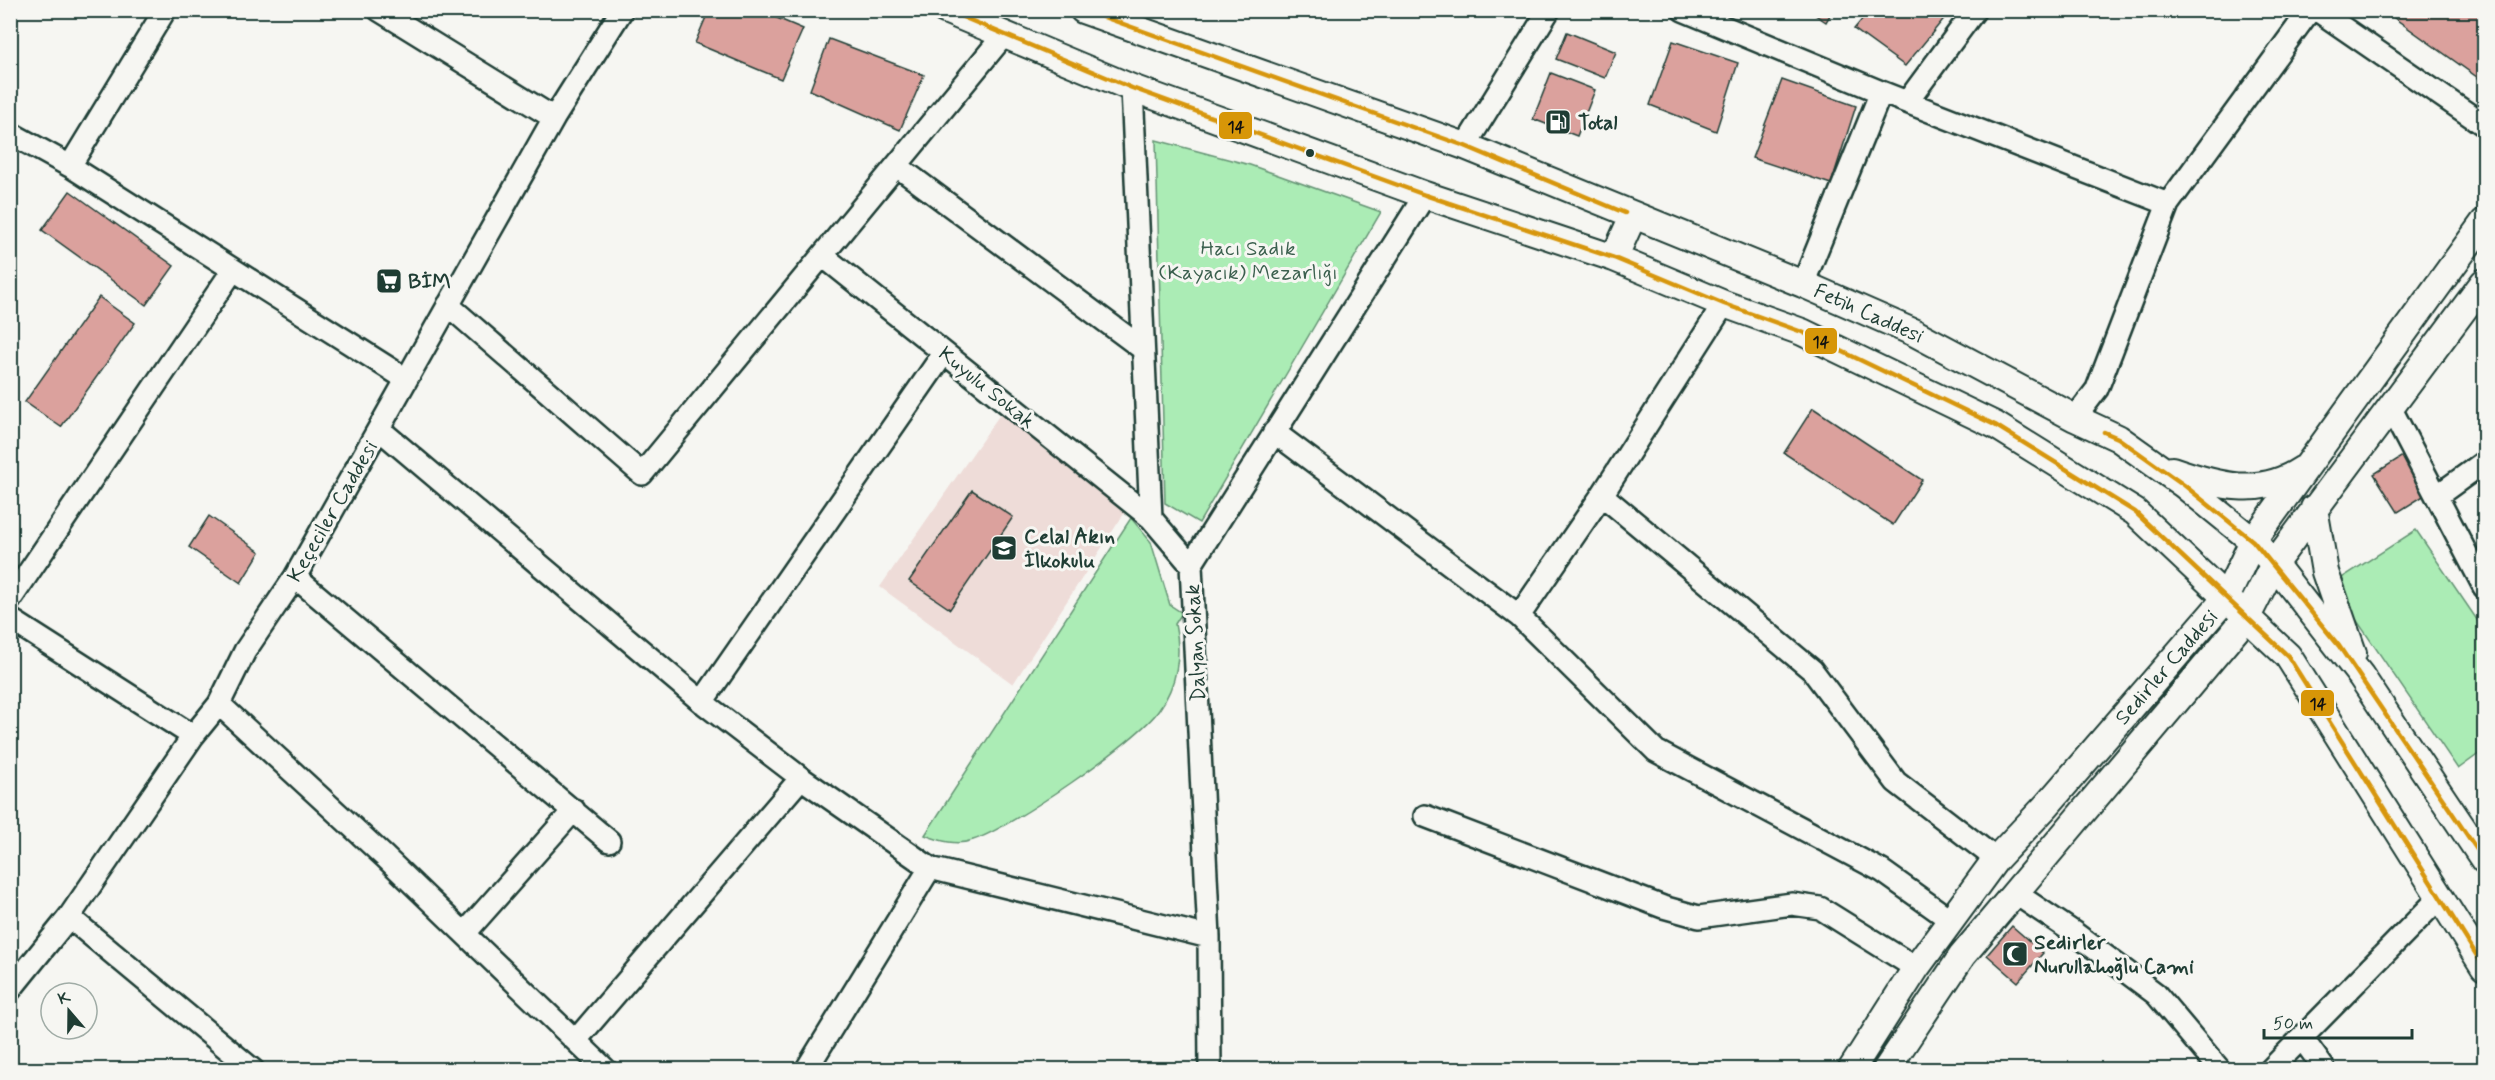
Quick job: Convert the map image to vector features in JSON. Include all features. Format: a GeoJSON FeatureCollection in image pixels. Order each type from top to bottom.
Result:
{"type":"FeatureCollection","features":[{"type":"Feature","properties":{"kind":"main road"},"geometry":{"type":"LineString","coordinates":[[945,10],[1132,88],[1425,195],[1614,258],[1724,304],[1802,333],[1995,425],[2135,512],[2289,656],[2484,967]]}},
{"type":"Feature","properties":{"kind":"main road","name":"Fetih Caddesi"},"geometry":{"type":"LineString","coordinates":[[1083,10],[1127,19],[1465,146],[1803,284],[1915,333],[2075,418],[2118,438],[2253,541],[2274,564],[2361,676],[2484,860]]}},
{"type":"Feature","properties":{"kind":"main road"},"geometry":{"type":"LineString","coordinates":[[1614,258],[1633,216]]}},
{"type":"Feature","properties":{"kind":"main road","name":"Sedirler Caddesi"},"geometry":{"type":"LineString","coordinates":[[1851,1070],[1916,968],[1996,859],[2047,805],[2226,598],[2253,541],[2484,222]]}},
{"type":"Feature","properties":{"kind":"main road","name":"Sedirler Caddesi"},"geometry":{"type":"LineString","coordinates":[[1886,1070],[1962,956],[2247,617],[2274,564],[2484,282]]}},
{"type":"Feature","properties":{"kind":"main road"},"geometry":{"type":"LineString","coordinates":[[2155,465],[2190,477],[2244,489],[2285,482],[2308,466]]}},
{"type":"Feature","properties":{"kind":"main road"},"geometry":{"type":"LineString","coordinates":[[2314,508],[2325,572],[2361,676]]}},
{"type":"Feature","properties":{"kind":"street"},"geometry":{"type":"LineString","coordinates":[[70,166],[165,10]]}},
{"type":"Feature","properties":{"kind":"street"},"geometry":{"type":"LineString","coordinates":[[379,10],[554,118]]}},
{"type":"Feature","properties":{"kind":"street","name":"Keçeciler Caddesi"},"geometry":{"type":"LineString","coordinates":[[10,990],[69,917],[193,736],[219,704],[245,651],[295,577],[554,118],[622,10]]}},
{"type":"Feature","properties":{"kind":"street"},"geometry":{"type":"LineString","coordinates":[[1465,146],[1549,10]]}},
{"type":"Feature","properties":{"kind":"street"},"geometry":{"type":"LineString","coordinates":[[1907,102],[1975,10]]}},
{"type":"Feature","properties":{"kind":"street"},"geometry":{"type":"LineString","coordinates":[[2075,418],[2097,389],[2168,204],[2310,10]]}},
{"type":"Feature","properties":{"kind":"street"},"geometry":{"type":"LineString","coordinates":[[2318,10],[2484,125]]}},
{"type":"Feature","properties":{"kind":"street"},"geometry":{"type":"LineString","coordinates":[[1696,13],[1881,92],[2168,204]]}},
{"type":"Feature","properties":{"kind":"street"},"geometry":{"type":"LineString","coordinates":[[448,305],[642,474],[1004,35]]}},
{"type":"Feature","properties":{"kind":"street"},"geometry":{"type":"LineString","coordinates":[[1132,88],[1151,518]]}},
{"type":"Feature","properties":{"kind":"street"},"geometry":{"type":"LineString","coordinates":[[1803,284],[1881,92]]}},
{"type":"Feature","properties":{"kind":"street"},"geometry":{"type":"LineString","coordinates":[[10,133],[70,166],[406,379]]}},
{"type":"Feature","properties":{"kind":"street"},"geometry":{"type":"LineString","coordinates":[[897,166],[1143,349]]}},
{"type":"Feature","properties":{"kind":"street"},"geometry":{"type":"LineString","coordinates":[[1191,565],[1425,195]]}},
{"type":"Feature","properties":{"kind":"street","name":"Kuyulu Sokak"},"geometry":{"type":"LineString","coordinates":[[823,256],[1151,518]]}},
{"type":"Feature","properties":{"kind":"street"},"geometry":{"type":"LineString","coordinates":[[10,600],[233,270]]}},
{"type":"Feature","properties":{"kind":"street"},"geometry":{"type":"LineString","coordinates":[[1519,616],[1602,495],[1724,304]]}},
{"type":"Feature","properties":{"kind":"street"},"geometry":{"type":"LineString","coordinates":[[702,702],[944,353]]}},
{"type":"Feature","properties":{"kind":"street"},"geometry":{"type":"LineString","coordinates":[[2390,407],[2484,587]]}},
{"type":"Feature","properties":{"kind":"street"},"geometry":{"type":"LineString","coordinates":[[379,429],[702,702],[801,778],[930,868],[1209,937]]}},
{"type":"Feature","properties":{"kind":"street"},"geometry":{"type":"LineString","coordinates":[[1274,432],[1519,616],[1656,751],[1882,871],[1952,921]]}},
{"type":"Feature","properties":{"kind":"street"},"geometry":{"type":"LineString","coordinates":[[2437,496],[2484,462]]}},
{"type":"Feature","properties":{"kind":"street"},"geometry":{"type":"LineString","coordinates":[[1602,495],[1812,670],[1896,782],[1996,859]]}},
{"type":"Feature","properties":{"kind":"street","name":"Dalyan Sokak"},"geometry":{"type":"LineString","coordinates":[[1151,518],[1191,565],[1209,937],[1210,1070]]}},
{"type":"Feature","properties":{"kind":"street"},"geometry":{"type":"LineString","coordinates":[[295,577],[609,841]]}},
{"type":"Feature","properties":{"kind":"street"},"geometry":{"type":"LineString","coordinates":[[10,619],[193,736]]}},
{"type":"Feature","properties":{"kind":"street"},"geometry":{"type":"LineString","coordinates":[[219,704],[578,1039],[606,1070]]}},
{"type":"Feature","properties":{"kind":"street"},"geometry":{"type":"LineString","coordinates":[[578,1039],[801,778]]}},
{"type":"Feature","properties":{"kind":"street"},"geometry":{"type":"LineString","coordinates":[[465,933],[574,810]]}},
{"type":"Feature","properties":{"kind":"street"},"geometry":{"type":"LineString","coordinates":[[1425,816],[1663,907],[1699,917],[1792,904],[1820,908],[1916,968]]}},
{"type":"Feature","properties":{"kind":"street"},"geometry":{"type":"LineString","coordinates":[[806,1070],[930,868]]}},
{"type":"Feature","properties":{"kind":"street"},"geometry":{"type":"LineString","coordinates":[[2015,893],[2073,932],[2156,994],[2220,1070]]}},
{"type":"Feature","properties":{"kind":"street"},"geometry":{"type":"LineString","coordinates":[[2270,1070],[2441,896]]}},
{"type":"Feature","properties":{"kind":"street"},"geometry":{"type":"LineString","coordinates":[[69,917],[253,1070]]}},
{"type":"Feature","properties":{"kind":"street"},"geometry":{"type":"LineString","coordinates":[[2301,1038],[2325,1070]]}},
{"type":"Feature","properties":{"kind":"shaded area","name":"Celal Akın İlkokulu"},"geometry":{"type":"Polygon","coordinates":[[[1005,407],[1127,509],[1013,684],[880,587],[1005,407]]]}},
{"type":"Feature","properties":{"kind":"green space","name":"Hacı Sadık (Kayacık) Mezarlığı"},"geometry":{"type":"Polygon","coordinates":[[[1156,140],[1250,165],[1381,212],[1199,523],[1165,503],[1156,140]]]}},
{"type":"Feature","properties":{"kind":"green space"},"geometry":{"type":"Polygon","coordinates":[[[1131,518],[1151,542],[1170,605],[1182,613],[1175,624],[1178,658],[1174,680],[1159,710],[1147,724],[1101,762],[1014,820],[990,833],[961,843],[943,841],[925,835],[1131,518]]]}},
{"type":"Feature","properties":{"kind":"green space"},"geometry":{"type":"Polygon","coordinates":[[[2416,530],[2484,630],[2484,750],[2458,769],[2349,609],[2340,579],[2416,530]]]}},
{"type":"Feature","properties":{"kind":"building"},"geometry":{"type":"Polygon","coordinates":[[[709,10],[758,10],[803,29],[781,79],[695,43],[709,10]]]}},
{"type":"Feature","properties":{"kind":"building"},"geometry":{"type":"Polygon","coordinates":[[[1808,10],[1833,10],[1826,22],[1808,10]]]}},
{"type":"Feature","properties":{"kind":"building"},"geometry":{"type":"Polygon","coordinates":[[[1870,10],[1940,10],[1947,15],[1905,66],[1854,29],[1870,10]]]}},
{"type":"Feature","properties":{"kind":"building"},"geometry":{"type":"Polygon","coordinates":[[[2383,10],[2484,10],[2484,82],[2383,10]]]}},
{"type":"Feature","properties":{"kind":"building"},"geometry":{"type":"Polygon","coordinates":[[[1567,32],[1616,52],[1605,78],[1556,59],[1567,32]]]}},
{"type":"Feature","properties":{"kind":"building"},"geometry":{"type":"Polygon","coordinates":[[[829,39],[924,75],[900,130],[810,90],[829,39]]]}},
{"type":"Feature","properties":{"kind":"building"},"geometry":{"type":"Polygon","coordinates":[[[1673,41],[1738,63],[1716,131],[1650,105],[1673,41]]]}},
{"type":"Feature","properties":{"kind":"building"},"geometry":{"type":"Polygon","coordinates":[[[1551,73],[1595,90],[1577,136],[1533,119],[1551,73]]]}},
{"type":"Feature","properties":{"kind":"building"},"geometry":{"type":"Polygon","coordinates":[[[1782,80],[1856,106],[1831,184],[1752,158],[1782,80]]]}},
{"type":"Feature","properties":{"kind":"building"},"geometry":{"type":"Polygon","coordinates":[[[70,191],[174,266],[146,305],[42,230],[70,191]]]}},
{"type":"Feature","properties":{"kind":"building"},"geometry":{"type":"Polygon","coordinates":[[[99,297],[135,323],[61,427],[25,402],[99,297]]]}},
{"type":"Feature","properties":{"kind":"building"},"geometry":{"type":"Polygon","coordinates":[[[1813,408],[1922,480],[1893,525],[1784,453],[1813,408]]]}},
{"type":"Feature","properties":{"kind":"building"},"geometry":{"type":"Polygon","coordinates":[[[2409,452],[2433,490],[2398,512],[2374,474],[2409,452]]]}},
{"type":"Feature","properties":{"kind":"building"},"geometry":{"type":"Polygon","coordinates":[[[972,490],[1013,517],[950,609],[909,581],[972,490]]]}},
{"type":"Feature","properties":{"kind":"building"},"geometry":{"type":"Polygon","coordinates":[[[209,516],[260,552],[241,583],[189,547],[209,516]]]}},
{"type":"Feature","properties":{"kind":"building","name":"Sedirler Nurullahoğlu Cami"},"geometry":{"type":"Polygon","coordinates":[[[2012,926],[2043,953],[2018,982],[1987,955],[2012,926]]]}},
{"type":"Feature","properties":{"kind":"transit line","name":"14"},"geometry":{"type":"LineString","coordinates":[[946,10],[1132,88],[1425,195],[1614,258],[1724,304],[1802,332],[1995,425],[2135,512],[2288,656],[2484,967]]}},
{"type":"Feature","properties":{"kind":"transit line","name":"14"},"geometry":{"type":"LineString","coordinates":[[1084,10],[1465,146],[1625,213]]}},
{"type":"Feature","properties":{"kind":"transit line","name":"14"},"geometry":{"type":"LineString","coordinates":[[2104,432],[2118,438],[2184,485],[2253,541],[2339,646],[2484,860]]}},
{"type":"Feature","properties":{"kind":"place","name":"Total"},"geometry":{"type":"Point","coordinates":[1558,122]}},
{"type":"Feature","properties":{"kind":"place","name":"BİM"},"geometry":{"type":"Point","coordinates":[389,281]}},
{"type":"Feature","properties":{"kind":"place","name":"Celal Akın İlkokulu"},"geometry":{"type":"Point","coordinates":[1004,548]}},
{"type":"Feature","properties":{"kind":"place","name":"Sedirler Nurullahoğlu Cami"},"geometry":{"type":"Point","coordinates":[2015,954]}}]}
